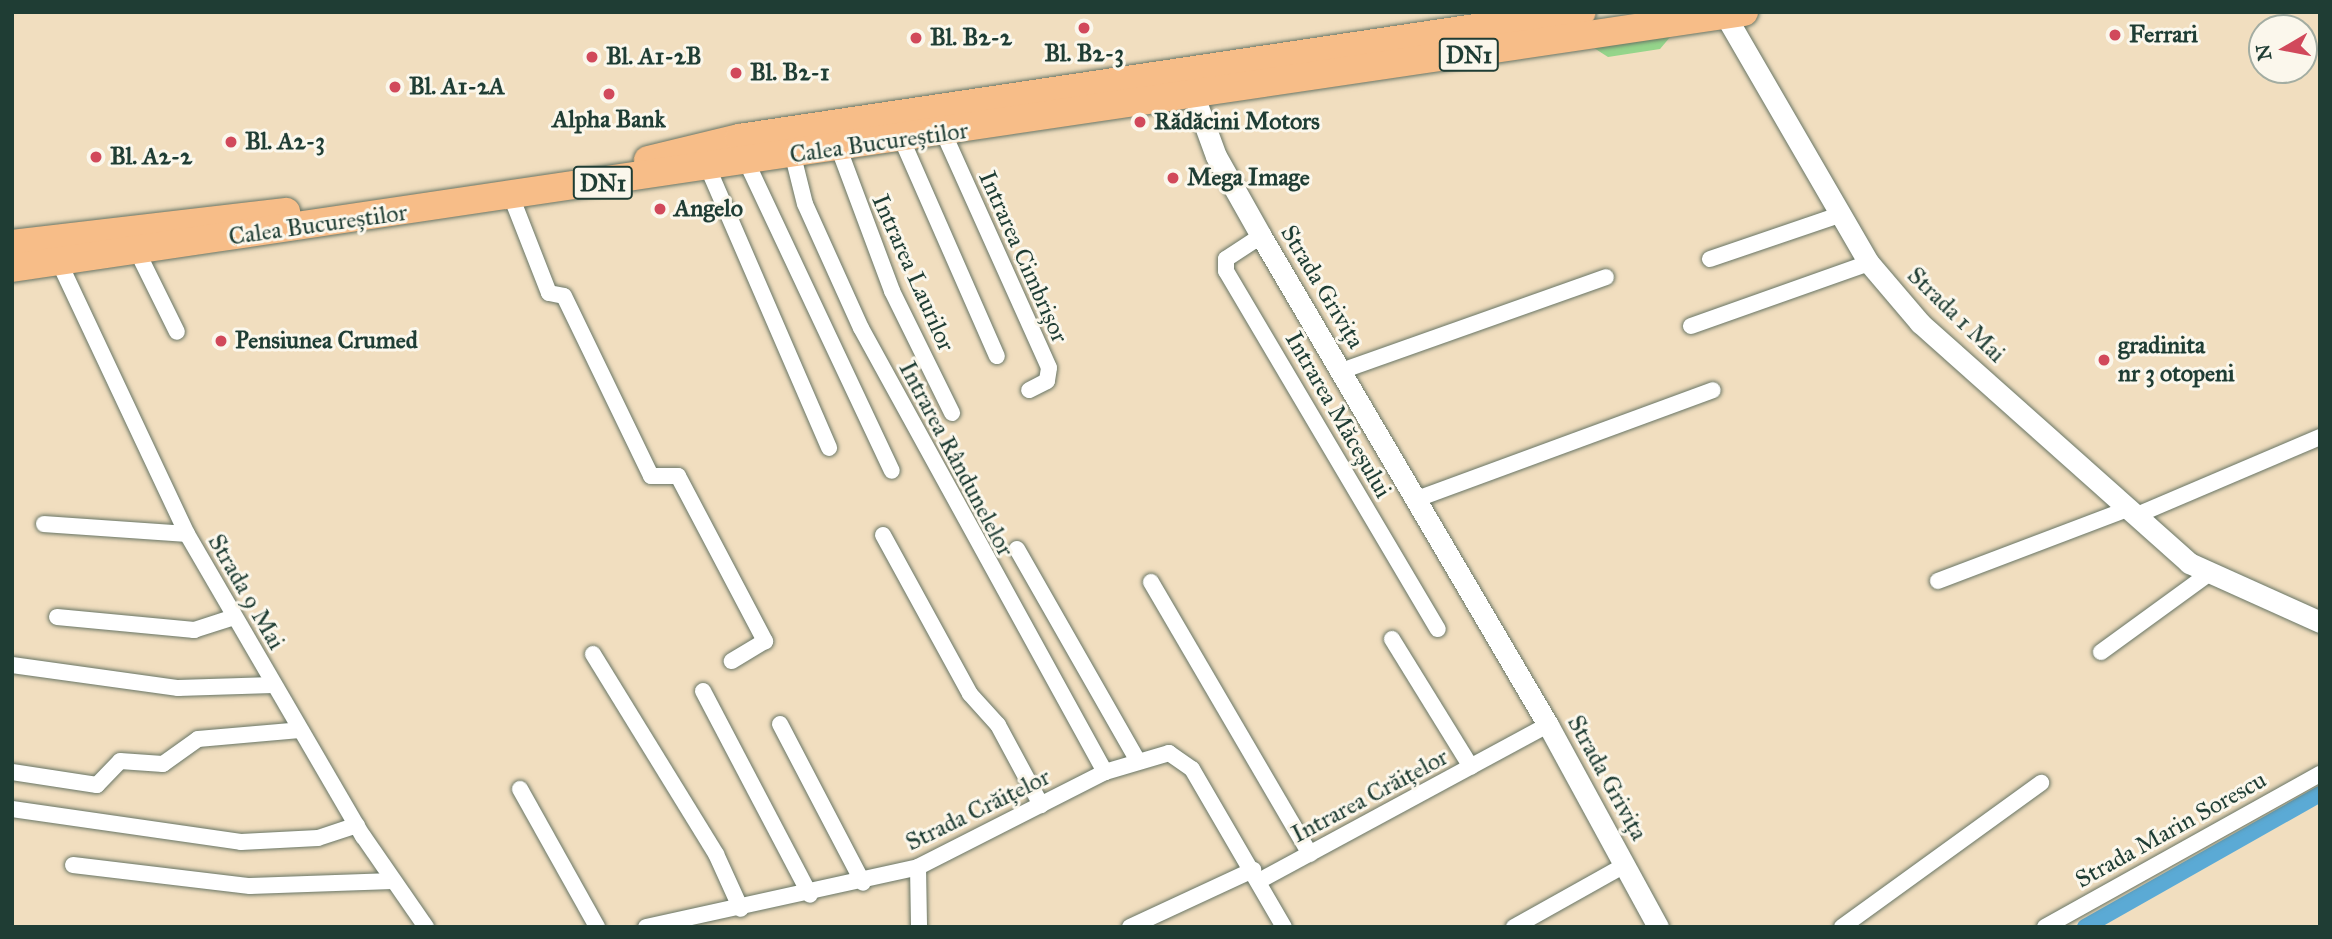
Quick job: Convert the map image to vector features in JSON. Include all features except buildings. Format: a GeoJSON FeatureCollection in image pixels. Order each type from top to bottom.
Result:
{"type":"FeatureCollection","features":[{"type":"Feature","properties":{"kind":"highway","name":"Calea Bucureștilor"},"geometry":{"type":"LineString","coordinates":[[12,244],[356,205],[655,159],[739,138],[1582,12]]}},
{"type":"Feature","properties":{"kind":"highway","name":"Calea Bucureștilor"},"geometry":{"type":"LineString","coordinates":[[12,268],[944,134],[1735,14]]}},
{"type":"Feature","properties":{"kind":"street","name":"Strada 1 Mai"},"geometry":{"type":"LineString","coordinates":[[1735,14],[1839,215],[1869,263],[1920,323],[2207,575],[2320,622]]}},
{"type":"Feature","properties":{"kind":"street","name":"Strada Grivița"},"geometry":{"type":"LineString","coordinates":[[1194,96],[1216,156],[1548,725],[1658,927]]}},
{"type":"Feature","properties":{"kind":"street","name":"Intrarea Cimbrișor"},"geometry":{"type":"LineString","coordinates":[[944,134],[1049,368],[1047,381],[1029,390]]}},
{"type":"Feature","properties":{"kind":"street"},"geometry":{"type":"LineString","coordinates":[[902,140],[997,356]]}},
{"type":"Feature","properties":{"kind":"street","name":"Intrarea Laurilor"},"geometry":{"type":"LineString","coordinates":[[839,149],[892,291],[952,413]]}},
{"type":"Feature","properties":{"kind":"street","name":"Intrarea Rândunelelor"},"geometry":{"type":"LineString","coordinates":[[793,156],[804,204],[873,352],[1105,772]]}},
{"type":"Feature","properties":{"kind":"street"},"geometry":{"type":"LineString","coordinates":[[747,163],[892,471]]}},
{"type":"Feature","properties":{"kind":"street"},"geometry":{"type":"LineString","coordinates":[[708,168],[830,448]]}},
{"type":"Feature","properties":{"kind":"street"},"geometry":{"type":"LineString","coordinates":[[511,196],[549,293],[564,296],[650,476],[678,476],[765,641],[732,661]]}},
{"type":"Feature","properties":{"kind":"street"},"geometry":{"type":"LineString","coordinates":[[1710,259],[1839,215]]}},
{"type":"Feature","properties":{"kind":"street","name":"Intrarea Măceșului"},"geometry":{"type":"LineString","coordinates":[[1261,236],[1226,259],[1226,271],[1438,629]]}},
{"type":"Feature","properties":{"kind":"street"},"geometry":{"type":"LineString","coordinates":[[138,251],[177,332]]}},
{"type":"Feature","properties":{"kind":"street","name":"Strada 9 Mai"},"geometry":{"type":"LineString","coordinates":[[59,262],[187,534],[357,825],[426,927]]}},
{"type":"Feature","properties":{"kind":"street"},"geometry":{"type":"LineString","coordinates":[[1691,326],[1869,263]]}},
{"type":"Feature","properties":{"kind":"street"},"geometry":{"type":"LineString","coordinates":[[1341,371],[1606,277]]}},
{"type":"Feature","properties":{"kind":"street"},"geometry":{"type":"LineString","coordinates":[[1416,499],[1713,390]]}},
{"type":"Feature","properties":{"kind":"street"},"geometry":{"type":"LineString","coordinates":[[1938,581],[2133,511],[2320,436]]}},
{"type":"Feature","properties":{"kind":"street"},"geometry":{"type":"LineString","coordinates":[[44,524],[187,534]]}},
{"type":"Feature","properties":{"kind":"street"},"geometry":{"type":"LineString","coordinates":[[883,534],[970,694],[998,724],[1041,805]]}},
{"type":"Feature","properties":{"kind":"street"},"geometry":{"type":"LineString","coordinates":[[1017,549],[1137,759]]}},
{"type":"Feature","properties":{"kind":"street"},"geometry":{"type":"LineString","coordinates":[[2101,652],[2207,575]]}},
{"type":"Feature","properties":{"kind":"street"},"geometry":{"type":"LineString","coordinates":[[1151,582],[1310,854]]}},
{"type":"Feature","properties":{"kind":"street"},"geometry":{"type":"LineString","coordinates":[[57,617],[194,630],[234,617]]}},
{"type":"Feature","properties":{"kind":"street"},"geometry":{"type":"LineString","coordinates":[[1392,639],[1471,767]]}},
{"type":"Feature","properties":{"kind":"street"},"geometry":{"type":"LineString","coordinates":[[593,654],[716,854],[741,909]]}},
{"type":"Feature","properties":{"kind":"street"},"geometry":{"type":"LineString","coordinates":[[12,664],[178,688],[274,685]]}},
{"type":"Feature","properties":{"kind":"street"},"geometry":{"type":"LineString","coordinates":[[703,691],[810,895]]}},
{"type":"Feature","properties":{"kind":"street"},"geometry":{"type":"LineString","coordinates":[[780,724],[863,883]]}},
{"type":"Feature","properties":{"kind":"street","name":"Intrarea Crăițelor"},"geometry":{"type":"LineString","coordinates":[[1130,927],[1310,854],[1548,725]]}},
{"type":"Feature","properties":{"kind":"street"},"geometry":{"type":"LineString","coordinates":[[12,772],[97,785],[120,761],[163,764],[198,739],[300,730]]}},
{"type":"Feature","properties":{"kind":"street","name":"Strada Crăițelor"},"geometry":{"type":"LineString","coordinates":[[646,927],[678,924],[810,895],[918,867],[1105,772],[1137,759],[1169,753],[1187,762],[1256,876]]}},
{"type":"Feature","properties":{"kind":"street","name":"Strada Marin Sorescu"},"geometry":{"type":"LineString","coordinates":[[2045,927],[2320,774]]}},
{"type":"Feature","properties":{"kind":"street"},"geometry":{"type":"LineString","coordinates":[[1842,927],[2041,783]]}},
{"type":"Feature","properties":{"kind":"street"},"geometry":{"type":"LineString","coordinates":[[520,789],[597,927]]}},
{"type":"Feature","properties":{"kind":"street"},"geometry":{"type":"LineString","coordinates":[[12,809],[241,842],[318,838],[357,825]]}},
{"type":"Feature","properties":{"kind":"street"},"geometry":{"type":"LineString","coordinates":[[73,864],[250,886],[393,881]]}},
{"type":"Feature","properties":{"kind":"street","name":"Strada Grivița"},"geometry":{"type":"LineString","coordinates":[[1514,927],[1625,865]]}},
{"type":"Feature","properties":{"kind":"street"},"geometry":{"type":"LineString","coordinates":[[918,867],[919,927]]}},
{"type":"Feature","properties":{"kind":"street"},"geometry":{"type":"LineString","coordinates":[[1256,876],[1284,927]]}},
{"type":"Feature","properties":{"kind":"green space"},"geometry":{"type":"Polygon","coordinates":[[[1671,36],[1660,49],[1608,57],[1594,48],[1671,36]]]}},
{"type":"Feature","properties":{"kind":"waterway"},"geometry":{"type":"LineString","coordinates":[[2085,927],[2320,794]]}},
{"type":"Feature","properties":{"kind":"place","name":"Bl. B2-3"},"geometry":{"type":"Point","coordinates":[1084,28]}},
{"type":"Feature","properties":{"kind":"place","name":"Ferrari"},"geometry":{"type":"Point","coordinates":[2115,35]}},
{"type":"Feature","properties":{"kind":"place","name":"Bl. B2-2"},"geometry":{"type":"Point","coordinates":[916,38]}},
{"type":"Feature","properties":{"kind":"place","name":"Bl. A1-2B"},"geometry":{"type":"Point","coordinates":[592,57]}},
{"type":"Feature","properties":{"kind":"place","name":"Bl. B2-1"},"geometry":{"type":"Point","coordinates":[736,73]}},
{"type":"Feature","properties":{"kind":"place","name":"Bl. A1-2A"},"geometry":{"type":"Point","coordinates":[395,87]}},
{"type":"Feature","properties":{"kind":"place","name":"Alpha Bank"},"geometry":{"type":"Point","coordinates":[609,94]}},
{"type":"Feature","properties":{"kind":"place","name":"Rădăcini Motors"},"geometry":{"type":"Point","coordinates":[1140,122]}},
{"type":"Feature","properties":{"kind":"place","name":"Bl. A2-3"},"geometry":{"type":"Point","coordinates":[231,142]}},
{"type":"Feature","properties":{"kind":"place","name":"Bl. A2-2"},"geometry":{"type":"Point","coordinates":[96,157]}},
{"type":"Feature","properties":{"kind":"place","name":"Mega Image"},"geometry":{"type":"Point","coordinates":[1173,178]}},
{"type":"Feature","properties":{"kind":"place","name":"Angelo"},"geometry":{"type":"Point","coordinates":[660,209]}},
{"type":"Feature","properties":{"kind":"place","name":"Pensiunea Crumed"},"geometry":{"type":"Point","coordinates":[221,341]}},
{"type":"Feature","properties":{"kind":"place","name":"gradinita nr 3 otopeni"},"geometry":{"type":"Point","coordinates":[2104,360]}}]}
